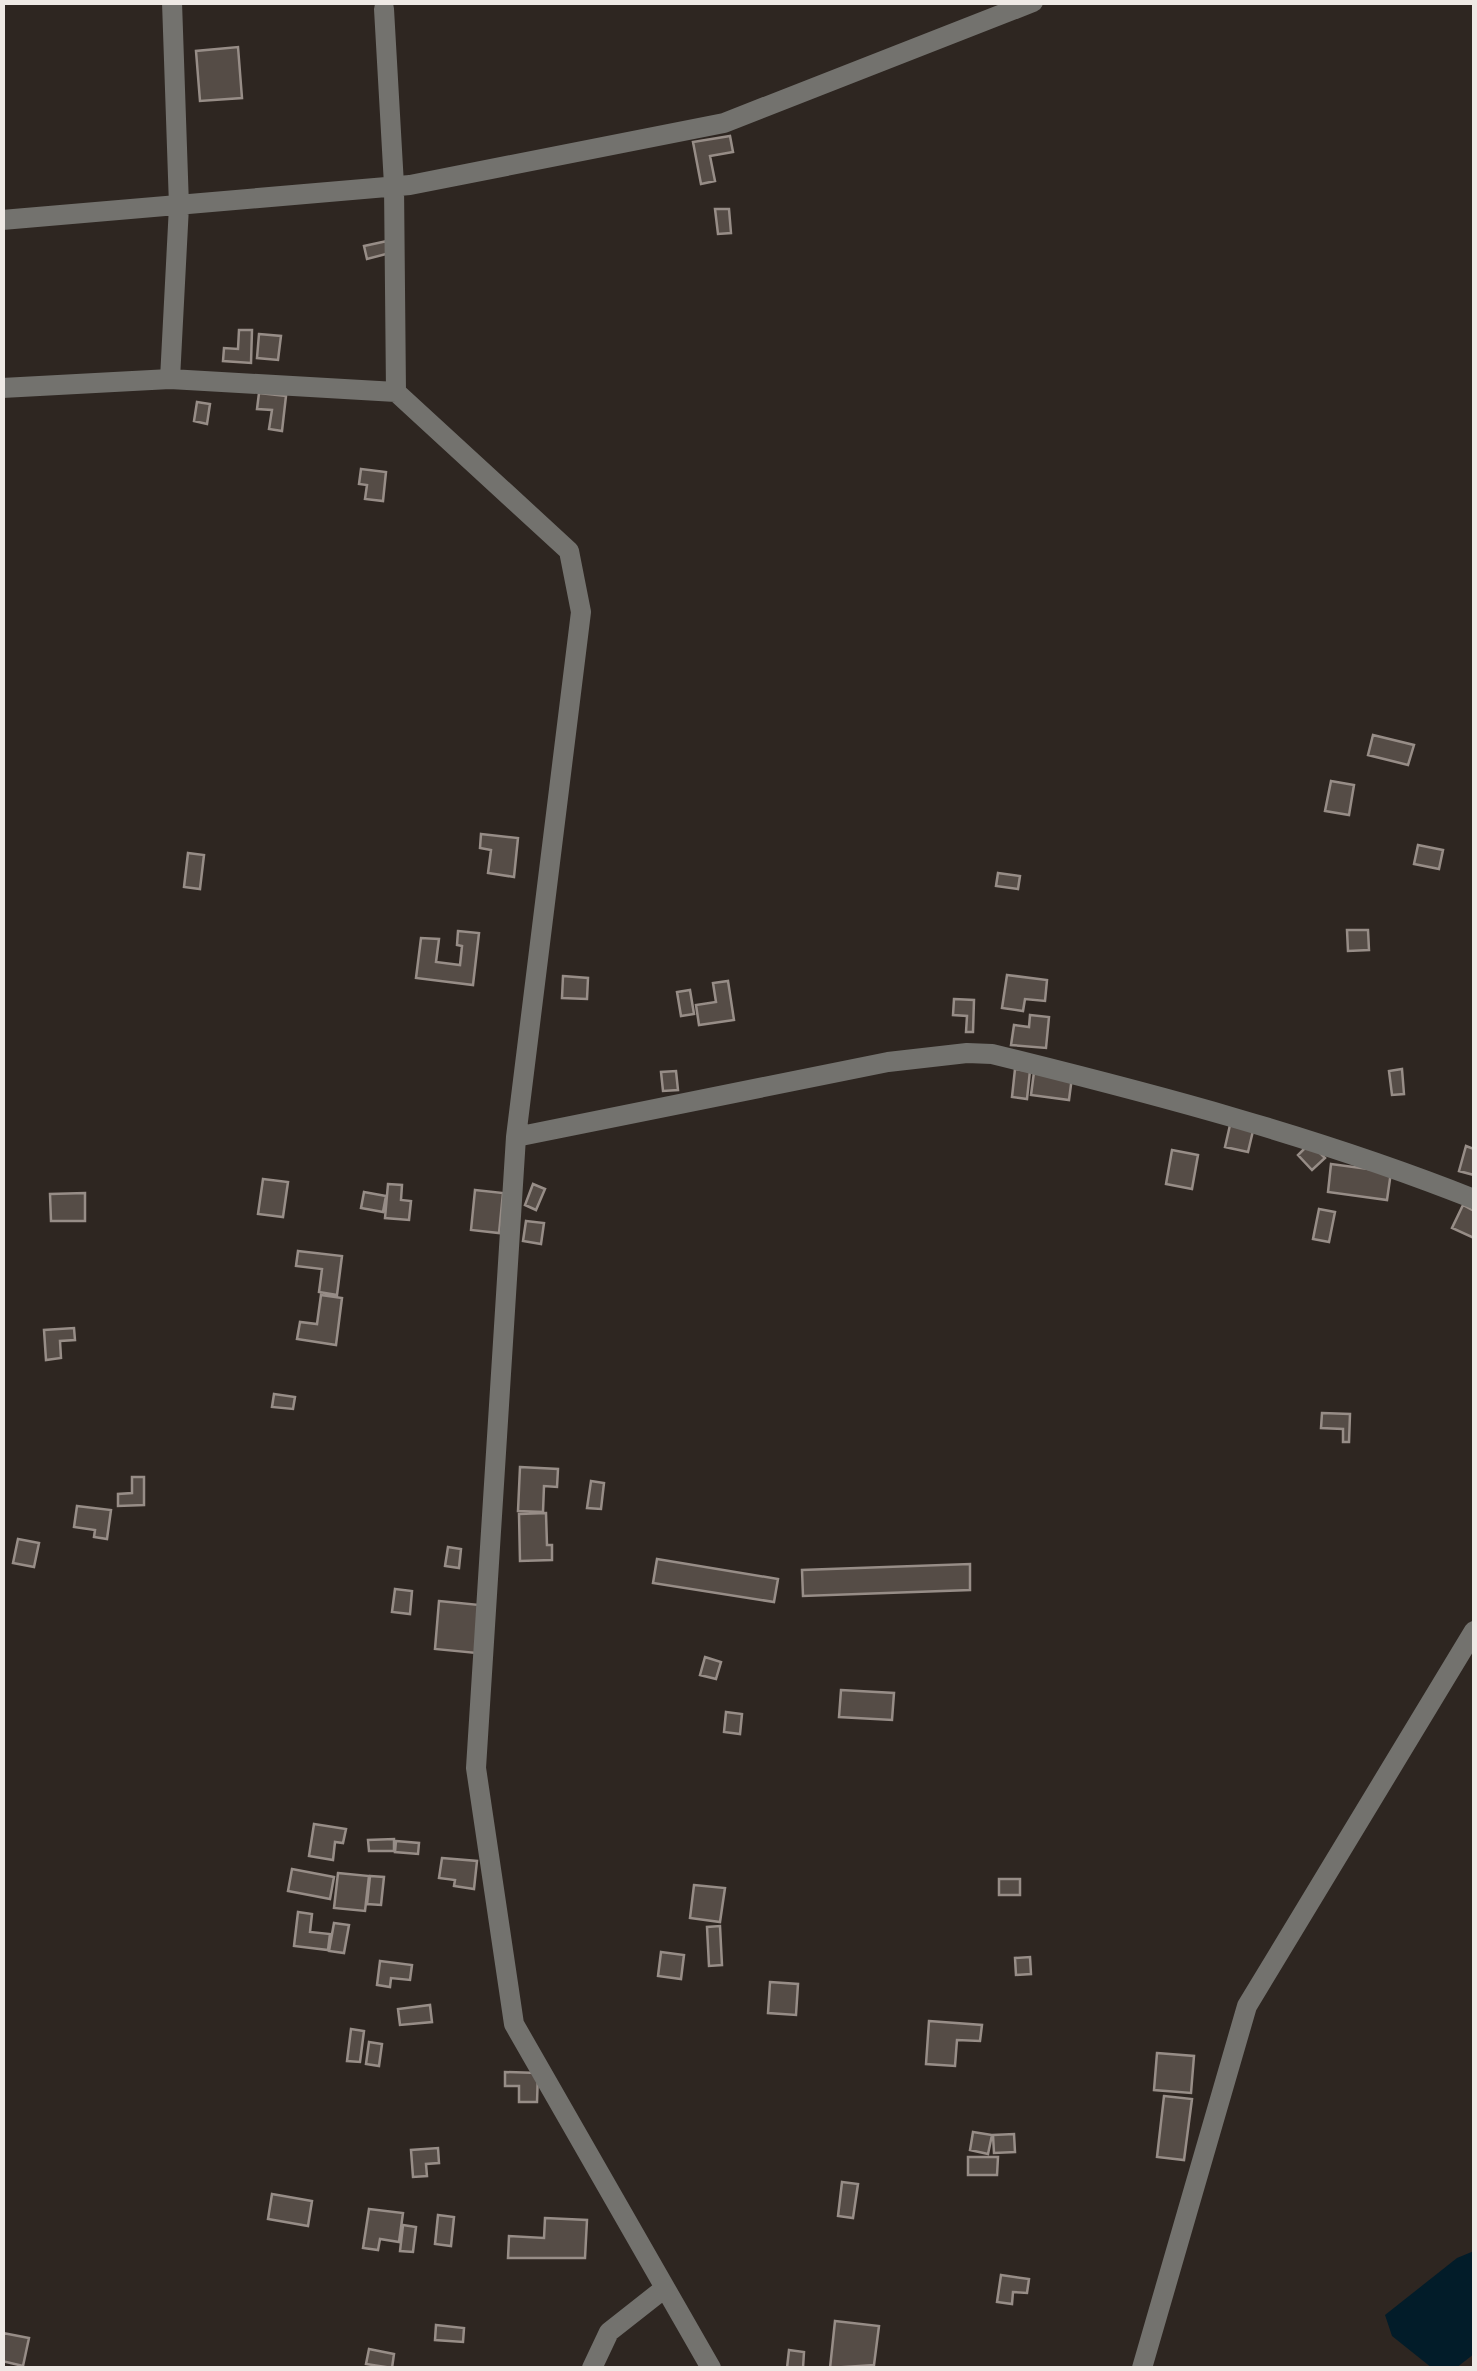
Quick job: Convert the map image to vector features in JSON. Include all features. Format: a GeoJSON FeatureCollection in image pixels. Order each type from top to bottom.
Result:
{"type":"FeatureCollection","features":[{"type":"Feature","properties":{"kind":"street"},"geometry":{"type":"LineString","coordinates":[[170,378],[179,206],[172,2]]}},
{"type":"Feature","properties":{"kind":"street"},"geometry":{"type":"LineString","coordinates":[[2,220],[410,185],[724,122],[1033,2]]}},
{"type":"Feature","properties":{"kind":"street"},"geometry":{"type":"LineString","coordinates":[[384,9],[394,185],[396,392]]}},
{"type":"Feature","properties":{"kind":"street"},"geometry":{"type":"LineString","coordinates":[[2,388],[170,378],[396,392],[569,551],[581,612],[516,1137],[476,1768],[514,2024],[711,2368]]}},
{"type":"Feature","properties":{"kind":"street"},"geometry":{"type":"LineString","coordinates":[[516,1137],[888,1062],[992,1054],[1149,1092],[1389,1165],[1474,1200]]}},
{"type":"Feature","properties":{"kind":"street"},"geometry":{"type":"LineString","coordinates":[[1142,2368],[1247,2006],[1474,1631]]}},
{"type":"Feature","properties":{"kind":"street"},"geometry":{"type":"LineString","coordinates":[[592,2368],[609,2332],[665,2288]]}},
{"type":"Feature","properties":{"kind":"water"},"geometry":{"type":"Polygon","coordinates":[[[1474,2251],[1474,2354],[1456,2368],[1432,2368],[1392,2336],[1385,2315],[1457,2258],[1474,2251]]]}},
{"type":"Feature","properties":{"kind":"building"},"geometry":{"type":"Polygon","coordinates":[[[238,47],[242,98],[200,101],[196,51],[238,47]]]}},
{"type":"Feature","properties":{"kind":"building"},"geometry":{"type":"Polygon","coordinates":[[[730,136],[733,152],[710,156],[715,181],[701,184],[693,142],[730,136]]]}},
{"type":"Feature","properties":{"kind":"building"},"geometry":{"type":"Polygon","coordinates":[[[715,209],[729,209],[731,233],[718,234],[715,209]]]}},
{"type":"Feature","properties":{"kind":"building"},"geometry":{"type":"Polygon","coordinates":[[[387,241],[390,253],[367,259],[364,246],[387,241]]]}},
{"type":"Feature","properties":{"kind":"building"},"geometry":{"type":"Polygon","coordinates":[[[239,330],[252,330],[251,363],[223,361],[224,348],[238,349],[239,330]]]}},
{"type":"Feature","properties":{"kind":"building"},"geometry":{"type":"Polygon","coordinates":[[[259,334],[281,336],[278,360],[257,358],[259,334]]]}},
{"type":"Feature","properties":{"kind":"building"},"geometry":{"type":"Polygon","coordinates":[[[259,393],[286,396],[282,431],[269,429],[272,410],[257,409],[259,393]]]}},
{"type":"Feature","properties":{"kind":"building"},"geometry":{"type":"Polygon","coordinates":[[[197,402],[210,404],[207,424],[194,421],[197,402]]]}},
{"type":"Feature","properties":{"kind":"building"},"geometry":{"type":"Polygon","coordinates":[[[361,469],[386,472],[383,501],[365,499],[367,485],[359,484],[361,469]]]}},
{"type":"Feature","properties":{"kind":"building"},"geometry":{"type":"Polygon","coordinates":[[[1373,735],[1414,745],[1408,765],[1368,755],[1373,735]]]}},
{"type":"Feature","properties":{"kind":"building"},"geometry":{"type":"Polygon","coordinates":[[[1331,781],[1354,785],[1349,815],[1325,811],[1331,781]]]}},
{"type":"Feature","properties":{"kind":"building"},"geometry":{"type":"Polygon","coordinates":[[[481,834],[518,838],[514,877],[488,873],[491,850],[480,848],[481,834]]]}},
{"type":"Feature","properties":{"kind":"building"},"geometry":{"type":"Polygon","coordinates":[[[1418,845],[1443,850],[1439,869],[1414,864],[1418,845]]]}},
{"type":"Feature","properties":{"kind":"building"},"geometry":{"type":"Polygon","coordinates":[[[188,853],[204,855],[200,889],[184,887],[188,853]]]}},
{"type":"Feature","properties":{"kind":"building"},"geometry":{"type":"Polygon","coordinates":[[[998,873],[1020,876],[1018,889],[996,886],[998,873]]]}},
{"type":"Feature","properties":{"kind":"building"},"geometry":{"type":"Polygon","coordinates":[[[1347,930],[1368,930],[1369,950],[1348,951],[1347,930]]]}},
{"type":"Feature","properties":{"kind":"building"},"geometry":{"type":"Polygon","coordinates":[[[458,931],[479,933],[473,985],[416,978],[421,938],[439,939],[436,962],[460,965],[462,946],[457,945],[458,931]]]}},
{"type":"Feature","properties":{"kind":"building"},"geometry":{"type":"Polygon","coordinates":[[[1007,975],[1047,980],[1045,1001],[1025,999],[1023,1011],[1002,1008],[1007,975]]]}},
{"type":"Feature","properties":{"kind":"building"},"geometry":{"type":"Polygon","coordinates":[[[563,976],[588,978],[587,999],[562,998],[563,976]]]}},
{"type":"Feature","properties":{"kind":"building"},"geometry":{"type":"Polygon","coordinates":[[[728,981],[734,1020],[699,1025],[696,1005],[716,1002],[713,983],[728,981]]]}},
{"type":"Feature","properties":{"kind":"building"},"geometry":{"type":"Polygon","coordinates":[[[690,990],[694,1014],[681,1016],[677,992],[690,990]]]}},
{"type":"Feature","properties":{"kind":"building"},"geometry":{"type":"Polygon","coordinates":[[[954,999],[974,1000],[973,1032],[966,1032],[967,1016],[953,1015],[954,999]]]}},
{"type":"Feature","properties":{"kind":"building"},"geometry":{"type":"Polygon","coordinates":[[[1030,1015],[1049,1017],[1046,1048],[1011,1045],[1014,1025],[1029,1027],[1030,1015]]]}},
{"type":"Feature","properties":{"kind":"building"},"geometry":{"type":"Polygon","coordinates":[[[1015,1069],[1030,1071],[1027,1099],[1012,1097],[1015,1069]]]}},
{"type":"Feature","properties":{"kind":"building"},"geometry":{"type":"Polygon","coordinates":[[[1402,1069],[1404,1094],[1392,1095],[1389,1071],[1402,1069]]]}},
{"type":"Feature","properties":{"kind":"building"},"geometry":{"type":"Polygon","coordinates":[[[676,1071],[678,1090],[663,1091],[661,1072],[676,1071]]]}},
{"type":"Feature","properties":{"kind":"building"},"geometry":{"type":"Polygon","coordinates":[[[1034,1072],[1072,1077],[1069,1100],[1031,1095],[1034,1072]]]}},
{"type":"Feature","properties":{"kind":"building"},"geometry":{"type":"Polygon","coordinates":[[[1230,1125],[1253,1131],[1248,1152],[1225,1147],[1230,1125]]]}},
{"type":"Feature","properties":{"kind":"building"},"geometry":{"type":"Polygon","coordinates":[[[1310,1143],[1325,1158],[1312,1170],[1298,1155],[1310,1143]]]}},
{"type":"Feature","properties":{"kind":"building"},"geometry":{"type":"Polygon","coordinates":[[[1466,1146],[1474,1149],[1474,1175],[1459,1171],[1466,1146]]]}},
{"type":"Feature","properties":{"kind":"building"},"geometry":{"type":"Polygon","coordinates":[[[1172,1150],[1198,1155],[1192,1189],[1166,1184],[1172,1150]]]}},
{"type":"Feature","properties":{"kind":"building"},"geometry":{"type":"Polygon","coordinates":[[[1331,1164],[1391,1172],[1387,1200],[1328,1192],[1331,1164]]]}},
{"type":"Feature","properties":{"kind":"building"},"geometry":{"type":"Polygon","coordinates":[[[263,1179],[288,1182],[283,1217],[258,1214],[263,1179]]]}},
{"type":"Feature","properties":{"kind":"building"},"geometry":{"type":"Polygon","coordinates":[[[388,1184],[402,1185],[401,1200],[411,1201],[409,1220],[385,1218],[388,1184]]]}},
{"type":"Feature","properties":{"kind":"building"},"geometry":{"type":"Polygon","coordinates":[[[533,1184],[545,1189],[536,1210],[525,1205],[533,1184]]]}},
{"type":"Feature","properties":{"kind":"building"},"geometry":{"type":"Polygon","coordinates":[[[475,1190],[503,1193],[499,1233],[471,1230],[475,1190]]]}},
{"type":"Feature","properties":{"kind":"building"},"geometry":{"type":"Polygon","coordinates":[[[364,1192],[386,1196],[383,1212],[361,1208],[364,1192]]]}},
{"type":"Feature","properties":{"kind":"building"},"geometry":{"type":"Polygon","coordinates":[[[85,1193],[85,1221],[51,1221],[50,1194],[85,1193]]]}},
{"type":"Feature","properties":{"kind":"building"},"geometry":{"type":"Polygon","coordinates":[[[1463,1205],[1474,1211],[1474,1238],[1452,1228],[1463,1205]]]}},
{"type":"Feature","properties":{"kind":"building"},"geometry":{"type":"Polygon","coordinates":[[[1319,1209],[1335,1212],[1329,1242],[1313,1239],[1319,1209]]]}},
{"type":"Feature","properties":{"kind":"building"},"geometry":{"type":"Polygon","coordinates":[[[526,1221],[544,1223],[541,1244],[523,1241],[526,1221]]]}},
{"type":"Feature","properties":{"kind":"building"},"geometry":{"type":"Polygon","coordinates":[[[298,1251],[342,1256],[337,1295],[319,1292],[322,1269],[296,1266],[298,1251]]]}},
{"type":"Feature","properties":{"kind":"building"},"geometry":{"type":"Polygon","coordinates":[[[321,1295],[342,1298],[336,1345],[297,1339],[300,1322],[317,1324],[321,1295]]]}},
{"type":"Feature","properties":{"kind":"building"},"geometry":{"type":"Polygon","coordinates":[[[74,1328],[75,1340],[60,1341],[61,1358],[46,1360],[44,1330],[74,1328]]]}},
{"type":"Feature","properties":{"kind":"building"},"geometry":{"type":"Polygon","coordinates":[[[274,1394],[295,1397],[293,1409],[272,1407],[274,1394]]]}},
{"type":"Feature","properties":{"kind":"building"},"geometry":{"type":"Polygon","coordinates":[[[1322,1413],[1350,1414],[1349,1442],[1343,1442],[1343,1429],[1321,1428],[1322,1413]]]}},
{"type":"Feature","properties":{"kind":"building"},"geometry":{"type":"Polygon","coordinates":[[[520,1467],[558,1469],[557,1487],[544,1486],[543,1512],[518,1511],[520,1467]]]}},
{"type":"Feature","properties":{"kind":"building"},"geometry":{"type":"Polygon","coordinates":[[[132,1477],[144,1477],[144,1505],[118,1506],[118,1494],[132,1493],[132,1477]]]}},
{"type":"Feature","properties":{"kind":"building"},"geometry":{"type":"Polygon","coordinates":[[[591,1481],[604,1483],[601,1509],[587,1508],[591,1481]]]}},
{"type":"Feature","properties":{"kind":"building"},"geometry":{"type":"Polygon","coordinates":[[[77,1506],[111,1510],[107,1539],[94,1537],[95,1530],[74,1527],[77,1506]]]}},
{"type":"Feature","properties":{"kind":"building"},"geometry":{"type":"Polygon","coordinates":[[[546,1513],[547,1545],[552,1545],[552,1560],[520,1561],[519,1514],[546,1513]]]}},
{"type":"Feature","properties":{"kind":"building"},"geometry":{"type":"Polygon","coordinates":[[[18,1539],[39,1543],[34,1567],[13,1563],[18,1539]]]}},
{"type":"Feature","properties":{"kind":"building"},"geometry":{"type":"Polygon","coordinates":[[[448,1547],[461,1549],[459,1568],[445,1566],[448,1547]]]}},
{"type":"Feature","properties":{"kind":"building"},"geometry":{"type":"Polygon","coordinates":[[[657,1559],[778,1579],[774,1602],[653,1583],[657,1559]]]}},
{"type":"Feature","properties":{"kind":"building"},"geometry":{"type":"Polygon","coordinates":[[[970,1564],[970,1590],[803,1596],[802,1570],[970,1564]]]}},
{"type":"Feature","properties":{"kind":"building"},"geometry":{"type":"Polygon","coordinates":[[[395,1589],[412,1591],[410,1614],[392,1612],[395,1589]]]}},
{"type":"Feature","properties":{"kind":"building"},"geometry":{"type":"Polygon","coordinates":[[[439,1601],[480,1605],[476,1653],[435,1649],[439,1601]]]}},
{"type":"Feature","properties":{"kind":"building"},"geometry":{"type":"Polygon","coordinates":[[[705,1657],[721,1662],[716,1679],[700,1675],[705,1657]]]}},
{"type":"Feature","properties":{"kind":"building"},"geometry":{"type":"Polygon","coordinates":[[[841,1690],[894,1693],[892,1720],[839,1717],[841,1690]]]}},
{"type":"Feature","properties":{"kind":"building"},"geometry":{"type":"Polygon","coordinates":[[[726,1712],[742,1714],[740,1734],[724,1732],[726,1712]]]}},
{"type":"Feature","properties":{"kind":"building"},"geometry":{"type":"Polygon","coordinates":[[[314,1824],[346,1829],[343,1843],[335,1842],[333,1860],[309,1856],[314,1824]]]}},
{"type":"Feature","properties":{"kind":"building"},"geometry":{"type":"Polygon","coordinates":[[[394,1839],[394,1851],[369,1851],[368,1840],[394,1839]]]}},
{"type":"Feature","properties":{"kind":"building"},"geometry":{"type":"Polygon","coordinates":[[[396,1841],[419,1843],[418,1854],[395,1852],[396,1841]]]}},
{"type":"Feature","properties":{"kind":"building"},"geometry":{"type":"Polygon","coordinates":[[[442,1858],[477,1861],[474,1889],[454,1886],[455,1880],[439,1878],[442,1858]]]}},
{"type":"Feature","properties":{"kind":"building"},"geometry":{"type":"Polygon","coordinates":[[[292,1869],[334,1877],[330,1899],[288,1891],[292,1869]]]}},
{"type":"Feature","properties":{"kind":"building"},"geometry":{"type":"Polygon","coordinates":[[[338,1873],[369,1876],[365,1911],[334,1908],[338,1873]]]}},
{"type":"Feature","properties":{"kind":"building"},"geometry":{"type":"Polygon","coordinates":[[[370,1876],[384,1877],[381,1905],[367,1904],[370,1876]]]}},
{"type":"Feature","properties":{"kind":"building"},"geometry":{"type":"Polygon","coordinates":[[[999,1879],[1020,1879],[1020,1895],[999,1895],[999,1879]]]}},
{"type":"Feature","properties":{"kind":"building"},"geometry":{"type":"Polygon","coordinates":[[[694,1885],[725,1888],[720,1922],[690,1918],[694,1885]]]}},
{"type":"Feature","properties":{"kind":"building"},"geometry":{"type":"Polygon","coordinates":[[[298,1912],[312,1914],[310,1932],[330,1934],[328,1950],[294,1946],[298,1912]]]}},
{"type":"Feature","properties":{"kind":"building"},"geometry":{"type":"Polygon","coordinates":[[[334,1923],[349,1925],[344,1953],[329,1951],[334,1923]]]}},
{"type":"Feature","properties":{"kind":"building"},"geometry":{"type":"Polygon","coordinates":[[[720,1926],[722,1965],[709,1966],[707,1927],[720,1926]]]}},
{"type":"Feature","properties":{"kind":"building"},"geometry":{"type":"Polygon","coordinates":[[[661,1952],[684,1955],[681,1979],[658,1976],[661,1952]]]}},
{"type":"Feature","properties":{"kind":"building"},"geometry":{"type":"Polygon","coordinates":[[[1030,1957],[1031,1974],[1016,1975],[1015,1958],[1030,1957]]]}},
{"type":"Feature","properties":{"kind":"building"},"geometry":{"type":"Polygon","coordinates":[[[380,1961],[412,1965],[410,1980],[391,1978],[390,1987],[377,1985],[380,1961]]]}},
{"type":"Feature","properties":{"kind":"building"},"geometry":{"type":"Polygon","coordinates":[[[770,1982],[798,1984],[796,2015],[768,2013],[770,1982]]]}},
{"type":"Feature","properties":{"kind":"building"},"geometry":{"type":"Polygon","coordinates":[[[430,2005],[432,2022],[400,2025],[398,2009],[430,2005]]]}},
{"type":"Feature","properties":{"kind":"building"},"geometry":{"type":"Polygon","coordinates":[[[929,2021],[982,2025],[980,2041],[957,2040],[955,2066],[926,2064],[929,2021]]]}},
{"type":"Feature","properties":{"kind":"building"},"geometry":{"type":"Polygon","coordinates":[[[351,2029],[364,2031],[360,2062],[347,2061],[351,2029]]]}},
{"type":"Feature","properties":{"kind":"building"},"geometry":{"type":"Polygon","coordinates":[[[369,2042],[382,2044],[379,2066],[366,2064],[369,2042]]]}},
{"type":"Feature","properties":{"kind":"building"},"geometry":{"type":"Polygon","coordinates":[[[1157,2053],[1194,2056],[1191,2093],[1154,2090],[1157,2053]]]}},
{"type":"Feature","properties":{"kind":"building"},"geometry":{"type":"Polygon","coordinates":[[[505,2072],[538,2073],[537,2102],[519,2102],[519,2086],[505,2086],[505,2072]]]}},
{"type":"Feature","properties":{"kind":"building"},"geometry":{"type":"Polygon","coordinates":[[[1164,2096],[1192,2099],[1184,2160],[1157,2157],[1164,2096]]]}},
{"type":"Feature","properties":{"kind":"building"},"geometry":{"type":"Polygon","coordinates":[[[973,2132],[992,2135],[988,2154],[970,2150],[973,2132]]]}},
{"type":"Feature","properties":{"kind":"building"},"geometry":{"type":"Polygon","coordinates":[[[1014,2134],[1015,2152],[994,2153],[993,2135],[1014,2134]]]}},
{"type":"Feature","properties":{"kind":"building"},"geometry":{"type":"Polygon","coordinates":[[[438,2148],[439,2163],[426,2164],[427,2176],[413,2177],[411,2150],[438,2148]]]}},
{"type":"Feature","properties":{"kind":"building"},"geometry":{"type":"Polygon","coordinates":[[[968,2157],[998,2157],[997,2175],[968,2175],[968,2157]]]}},
{"type":"Feature","properties":{"kind":"building"},"geometry":{"type":"Polygon","coordinates":[[[842,2182],[858,2184],[853,2218],[838,2216],[842,2182]]]}},
{"type":"Feature","properties":{"kind":"building"},"geometry":{"type":"Polygon","coordinates":[[[272,2194],[312,2201],[308,2226],[268,2219],[272,2194]]]}},
{"type":"Feature","properties":{"kind":"building"},"geometry":{"type":"Polygon","coordinates":[[[369,2209],[403,2213],[399,2242],[380,2239],[378,2250],[363,2248],[369,2209]]]}},
{"type":"Feature","properties":{"kind":"building"},"geometry":{"type":"Polygon","coordinates":[[[438,2215],[454,2217],[451,2246],[435,2244],[438,2215]]]}},
{"type":"Feature","properties":{"kind":"building"},"geometry":{"type":"Polygon","coordinates":[[[545,2218],[587,2220],[585,2258],[508,2258],[509,2236],[544,2238],[545,2218]]]}},
{"type":"Feature","properties":{"kind":"building"},"geometry":{"type":"Polygon","coordinates":[[[403,2225],[416,2227],[413,2252],[400,2251],[403,2225]]]}},
{"type":"Feature","properties":{"kind":"building"},"geometry":{"type":"Polygon","coordinates":[[[1001,2275],[1029,2279],[1027,2293],[1013,2292],[1012,2304],[997,2302],[1001,2275]]]}},
{"type":"Feature","properties":{"kind":"building"},"geometry":{"type":"Polygon","coordinates":[[[835,2321],[879,2326],[874,2365],[830,2368],[835,2321]]]}},
{"type":"Feature","properties":{"kind":"building"},"geometry":{"type":"Polygon","coordinates":[[[436,2325],[464,2328],[463,2342],[435,2340],[436,2325]]]}},
{"type":"Feature","properties":{"kind":"building"},"geometry":{"type":"Polygon","coordinates":[[[3,2333],[29,2338],[23,2366],[2,2361],[3,2333]]]}},
{"type":"Feature","properties":{"kind":"building"},"geometry":{"type":"Polygon","coordinates":[[[369,2349],[394,2354],[392,2368],[366,2364],[369,2349]]]}},
{"type":"Feature","properties":{"kind":"building"},"geometry":{"type":"Polygon","coordinates":[[[789,2350],[804,2352],[803,2368],[787,2368],[789,2350]]]}}]}
